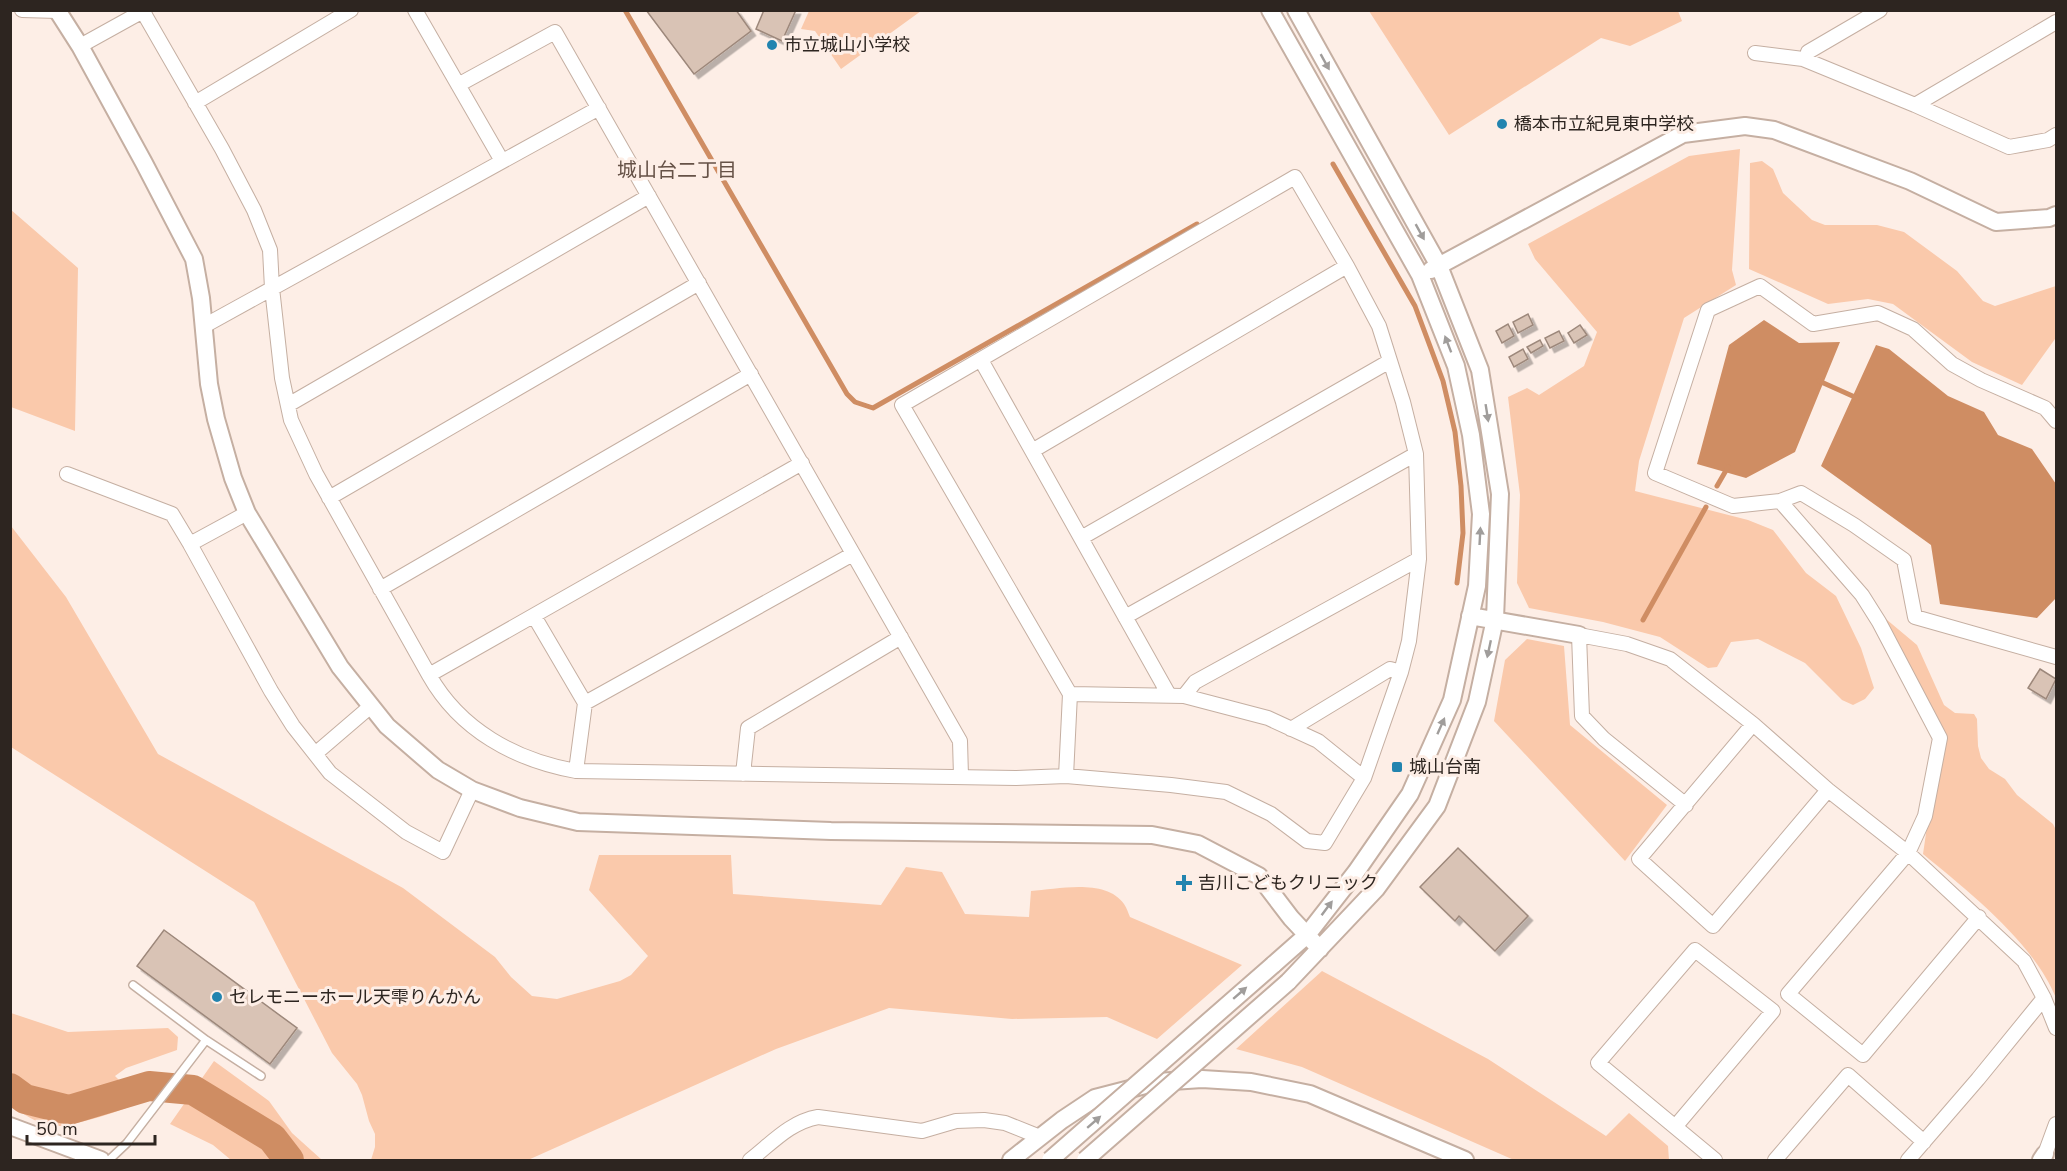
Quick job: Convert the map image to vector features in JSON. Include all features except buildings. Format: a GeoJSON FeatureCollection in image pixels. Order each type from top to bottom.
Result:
{"type":"FeatureCollection","features":[{"type":"Feature","properties":{"kind":"street"},"geometry":{"type":"LineString","coordinates":[[22,10],[58,11],[80,46],[194,259],[204,326],[209,384],[216,419],[233,478],[247,513],[340,667],[387,726],[438,770],[472,790],[520,808],[578,822],[831,831],[1152,835],[1198,843],[1259,876],[1320,950]]}},
{"type":"Feature","properties":{"kind":"street"},"geometry":{"type":"LineString","coordinates":[[195,102],[351,10]]}},
{"type":"Feature","properties":{"kind":"street"},"geometry":{"type":"LineString","coordinates":[[415,10],[502,161]]}},
{"type":"Feature","properties":{"kind":"street"},"geometry":{"type":"LineString","coordinates":[[1050,1161],[1306,935],[1356,872],[1410,794],[1452,700],[1477,586],[1481,514],[1472,435],[1456,366],[1420,275],[1270,10]]}},
{"type":"Feature","properties":{"kind":"street"},"geometry":{"type":"LineString","coordinates":[[1085,1161],[1288,982],[1376,889],[1437,806],[1477,702],[1495,620],[1500,494],[1480,370],[1439,266],[1296,10]]}},
{"type":"Feature","properties":{"kind":"street"},"geometry":{"type":"LineString","coordinates":[[1808,52],[1880,10]]}},
{"type":"Feature","properties":{"kind":"street"},"geometry":{"type":"LineString","coordinates":[[80,46],[144,11],[254,210],[270,250],[282,378],[291,420],[316,474],[439,694],[468,725],[501,747],[547,765],[576,771],[1066,776],[1171,785],[1226,792],[1271,814],[1307,841],[1325,843],[1364,778],[1401,672],[1409,641],[1419,559],[1416,454],[1403,402],[1378,326],[1347,266],[1295,177],[902,405],[1070,694],[1066,776]]}},
{"type":"Feature","properties":{"kind":"street"},"geometry":{"type":"LineString","coordinates":[[1915,105],[2056,22]]}},
{"type":"Feature","properties":{"kind":"street"},"geometry":{"type":"LineString","coordinates":[[458,85],[555,32],[960,741],[962,776]]}},
{"type":"Feature","properties":{"kind":"street"},"geometry":{"type":"LineString","coordinates":[[1755,53],[1803,59],[2009,147],[2048,140],[2056,135]]}},
{"type":"Feature","properties":{"kind":"street"},"geometry":{"type":"LineString","coordinates":[[204,326],[598,108]]}},
{"type":"Feature","properties":{"kind":"street"},"geometry":{"type":"LineString","coordinates":[[1420,275],[1683,134],[1745,126],[1774,130],[1910,181],[1996,222],[2049,218],[2056,215]]}},
{"type":"Feature","properties":{"kind":"street"},"geometry":{"type":"LineString","coordinates":[[288,405],[649,196]]}},
{"type":"Feature","properties":{"kind":"street"},"geometry":{"type":"LineString","coordinates":[[1032,451],[1347,266]]}},
{"type":"Feature","properties":{"kind":"street"},"geometry":{"type":"LineString","coordinates":[[329,498],[699,283]]}},
{"type":"Feature","properties":{"kind":"street"},"geometry":{"type":"LineString","coordinates":[[2056,422],[2045,408],[1981,380],[1952,364],[1913,329],[1878,313],[1813,324],[1760,286],[1708,310],[1655,473],[1733,507],[1780,501],[1802,494],[1854,525],[1904,560],[1915,617],[2056,657]]}},
{"type":"Feature","properties":{"kind":"street"},"geometry":{"type":"LineString","coordinates":[[981,360],[1169,695]]}},
{"type":"Feature","properties":{"kind":"street"},"geometry":{"type":"LineString","coordinates":[[1081,538],[1390,361]]}},
{"type":"Feature","properties":{"kind":"street"},"geometry":{"type":"LineString","coordinates":[[380,589],[751,374]]}},
{"type":"Feature","properties":{"kind":"street"},"geometry":{"type":"LineString","coordinates":[[1125,617],[1416,454]]}},
{"type":"Feature","properties":{"kind":"street"},"geometry":{"type":"LineString","coordinates":[[429,675],[802,464]]}},
{"type":"Feature","properties":{"kind":"street"},"geometry":{"type":"LineString","coordinates":[[67,474],[172,514],[271,691],[293,726],[330,773],[406,832],[443,852],[472,790]]}},
{"type":"Feature","properties":{"kind":"street"},"geometry":{"type":"LineString","coordinates":[[1780,501],[1862,596],[1879,622],[1940,738],[1925,816],[1908,853],[1788,994],[1863,1055],[1979,917]]}},
{"type":"Feature","properties":{"kind":"street"},"geometry":{"type":"LineString","coordinates":[[190,544],[247,513]]}},
{"type":"Feature","properties":{"kind":"street"},"geometry":{"type":"LineString","coordinates":[[585,703],[853,554]]}},
{"type":"Feature","properties":{"kind":"street"},"geometry":{"type":"LineString","coordinates":[[1184,696],[1194,682],[1419,559]]}},
{"type":"Feature","properties":{"kind":"street"},"geometry":{"type":"LineString","coordinates":[[534,616],[585,703],[576,771]]}},
{"type":"Feature","properties":{"kind":"street"},"geometry":{"type":"LineString","coordinates":[[1470,616],[1627,644],[1670,659],[1908,853],[1979,917],[2024,961],[2044,998],[2056,1028]]}},
{"type":"Feature","properties":{"kind":"street"},"geometry":{"type":"LineString","coordinates":[[1579,635],[1582,717],[1604,739],[1686,805]]}},
{"type":"Feature","properties":{"kind":"street"},"geometry":{"type":"LineString","coordinates":[[743,774],[748,728],[901,638]]}},
{"type":"Feature","properties":{"kind":"street"},"geometry":{"type":"LineString","coordinates":[[1291,729],[1390,669],[1401,672]]}},
{"type":"Feature","properties":{"kind":"street"},"geometry":{"type":"LineString","coordinates":[[1070,694],[1184,696],[1268,718],[1318,741],[1364,778]]}},
{"type":"Feature","properties":{"kind":"street"},"geometry":{"type":"LineString","coordinates":[[315,754],[371,706]]}},
{"type":"Feature","properties":{"kind":"street"},"geometry":{"type":"LineString","coordinates":[[1752,724],[1639,859],[1713,926],[1828,790]]}},
{"type":"Feature","properties":{"kind":"street"},"geometry":{"type":"LineString","coordinates":[[1675,1127],[1773,1011],[1695,950],[1598,1063],[1715,1161]]}},
{"type":"Feature","properties":{"kind":"street"},"geometry":{"type":"LineString","coordinates":[[1908,1161],[2044,998]]}},
{"type":"Feature","properties":{"kind":"street"},"geometry":{"type":"LineString","coordinates":[[1775,1161],[1848,1075],[1924,1142]]}},
{"type":"Feature","properties":{"kind":"street"},"geometry":{"type":"LineString","coordinates":[[1011,1161],[1040,1137],[1095,1098],[1157,1082],[1202,1079],[1241,1081],[1310,1095],[1465,1161]]}},
{"type":"Feature","properties":{"kind":"street"},"geometry":{"type":"LineString","coordinates":[[750,1161],[788,1128],[807,1119],[818,1118],[922,1131],[956,1120],[984,1120],[1005,1123],[1040,1137]]}},
{"type":"Feature","properties":{"kind":"street"},"geometry":{"type":"LineString","coordinates":[[2043,1157],[2056,1124]]}},
{"type":"Feature","properties":{"kind":"street"},"geometry":{"type":"LineString","coordinates":[[10,1126],[101,1161]]}},
{"type":"Feature","properties":{"kind":"lane"},"geometry":{"type":"LineString","coordinates":[[133,985],[206,1040],[261,1076]]}},
{"type":"Feature","properties":{"kind":"lane"},"geometry":{"type":"LineString","coordinates":[[109,1161],[127,1143],[206,1040]]}},
{"type":"Feature","properties":{"kind":"shaded area"},"geometry":{"type":"Polygon","coordinates":[[[809,10],[921,11],[841,69],[815,31],[801,29],[809,10]]]}},
{"type":"Feature","properties":{"kind":"shaded area"},"geometry":{"type":"Polygon","coordinates":[[[1369,11],[1678,11],[1682,21],[1630,46],[1601,38],[1449,135],[1369,11]]]}},
{"type":"Feature","properties":{"kind":"shaded area"},"geometry":{"type":"Polygon","coordinates":[[[1740,149],[1732,270],[1736,285],[1684,318],[1639,461],[1635,491],[1748,520],[1773,530],[1806,573],[1836,596],[1861,648],[1874,688],[1865,699],[1853,705],[1842,700],[1805,663],[1758,639],[1731,642],[1717,667],[1708,668],[1660,637],[1603,622],[1529,608],[1517,583],[1520,495],[1508,397],[1527,388],[1539,395],[1584,366],[1597,332],[1535,259],[1528,244],[1689,156],[1740,149]]]}},
{"type":"Feature","properties":{"kind":"shaded area"},"geometry":{"type":"Polygon","coordinates":[[[1762,161],[1773,169],[1783,193],[1812,220],[1825,225],[1877,225],[1904,232],[1957,271],[1983,301],[1995,306],[2056,286],[2056,340],[2022,385],[1972,362],[1893,304],[1868,299],[1828,304],[1749,269],[1750,163],[1762,161]]]}},
{"type":"Feature","properties":{"kind":"shaded area"},"geometry":{"type":"Polygon","coordinates":[[[10,209],[78,268],[75,431],[11,407],[10,209]]]}},
{"type":"Feature","properties":{"kind":"shaded area"},"geometry":{"type":"Polygon","coordinates":[[[1764,320],[1799,343],[1840,342],[1795,452],[1746,478],[1697,464],[1729,345],[1764,320]]]}},
{"type":"Feature","properties":{"kind":"shaded area"},"geometry":{"type":"Polygon","coordinates":[[[1876,345],[1889,349],[1948,396],[1984,412],[1998,435],[2032,449],[2056,484],[2056,598],[2037,618],[1940,604],[1931,545],[1821,466],[1876,345]]]}},
{"type":"Feature","properties":{"kind":"shaded area"},"geometry":{"type":"Polygon","coordinates":[[[11,526],[66,597],[158,754],[403,888],[495,957],[511,977],[532,996],[557,999],[620,981],[631,975],[648,956],[589,890],[599,855],[731,855],[733,894],[881,905],[906,867],[942,872],[965,914],[1029,917],[1031,891],[1068,887],[1094,888],[1116,896],[1125,906],[1130,917],[1242,965],[1157,1039],[1107,1017],[1012,1019],[889,1008],[776,1049],[528,1160],[371,1160],[375,1147],[375,1134],[362,1095],[357,1084],[332,1053],[254,902],[11,747],[11,526]]]}},
{"type":"Feature","properties":{"kind":"shaded area"},"geometry":{"type":"Polygon","coordinates":[[[1880,614],[1917,645],[1944,705],[1955,713],[1974,714],[1977,719],[1981,758],[1989,769],[2005,779],[2017,795],[2053,824],[2056,830],[2056,998],[2046,978],[2016,938],[1979,901],[1923,854],[1930,806],[1946,738],[1880,614]]]}},
{"type":"Feature","properties":{"kind":"shaded area"},"geometry":{"type":"Polygon","coordinates":[[[1527,639],[1564,646],[1570,725],[1667,805],[1625,861],[1494,721],[1505,660],[1527,639]]]}},
{"type":"Feature","properties":{"kind":"shaded area"},"geometry":{"type":"Polygon","coordinates":[[[1322,971],[1488,1059],[1606,1136],[1629,1113],[1668,1146],[1669,1160],[1514,1160],[1302,1067],[1236,1049],[1322,971]]]}},
{"type":"Feature","properties":{"kind":"shaded area"},"geometry":{"type":"Polygon","coordinates":[[[11,1013],[68,1032],[168,1028],[178,1037],[177,1050],[126,1068],[115,1076],[141,1102],[84,1121],[60,1126],[46,1125],[30,1118],[11,1105],[11,1013]]]}},
{"type":"Feature","properties":{"kind":"shaded area"},"geometry":{"type":"Polygon","coordinates":[[[214,1061],[269,1101],[292,1133],[322,1160],[231,1160],[213,1145],[170,1124],[214,1061]]]}},
{"type":"Feature","properties":{"kind":"waterway"},"geometry":{"type":"LineString","coordinates":[[625,10],[847,394],[855,402],[873,408],[1197,224]]}},
{"type":"Feature","properties":{"kind":"waterway"},"geometry":{"type":"LineString","coordinates":[[1333,164],[1415,306],[1443,381],[1455,432],[1461,486],[1463,533],[1457,583]]}},
{"type":"Feature","properties":{"kind":"waterway"},"geometry":{"type":"LineString","coordinates":[[1819,381],[1857,398]]}},
{"type":"Feature","properties":{"kind":"waterway"},"geometry":{"type":"LineString","coordinates":[[1717,486],[1728,467]]}},
{"type":"Feature","properties":{"kind":"waterway"},"geometry":{"type":"LineString","coordinates":[[1643,620],[1706,507]]}},
{"type":"Feature","properties":{"kind":"waterway"},"geometry":{"type":"LineString","coordinates":[[10,1088],[25,1099],[69,1110],[149,1086],[193,1090],[272,1138],[289,1160]]}},
{"type":"Feature","properties":{"kind":"place","name":"市立城山小学校"},"geometry":{"type":"Point","coordinates":[772,45]}},
{"type":"Feature","properties":{"kind":"place","name":"橋本市立紀見東中学校"},"geometry":{"type":"Point","coordinates":[1502,124]}},
{"type":"Feature","properties":{"kind":"place","name":"城山台南"},"geometry":{"type":"Point","coordinates":[1397,767]}},
{"type":"Feature","properties":{"kind":"place","name":"吉川こどもクリニック"},"geometry":{"type":"Point","coordinates":[1184,883]}},
{"type":"Feature","properties":{"kind":"place","name":"セレモニーホール天雫りんかん"},"geometry":{"type":"Point","coordinates":[217,997]}},
{"type":"Feature","properties":{"kind":"district","name":"城山台二丁目"},"geometry":{"type":"Point","coordinates":[677,170]}}]}
